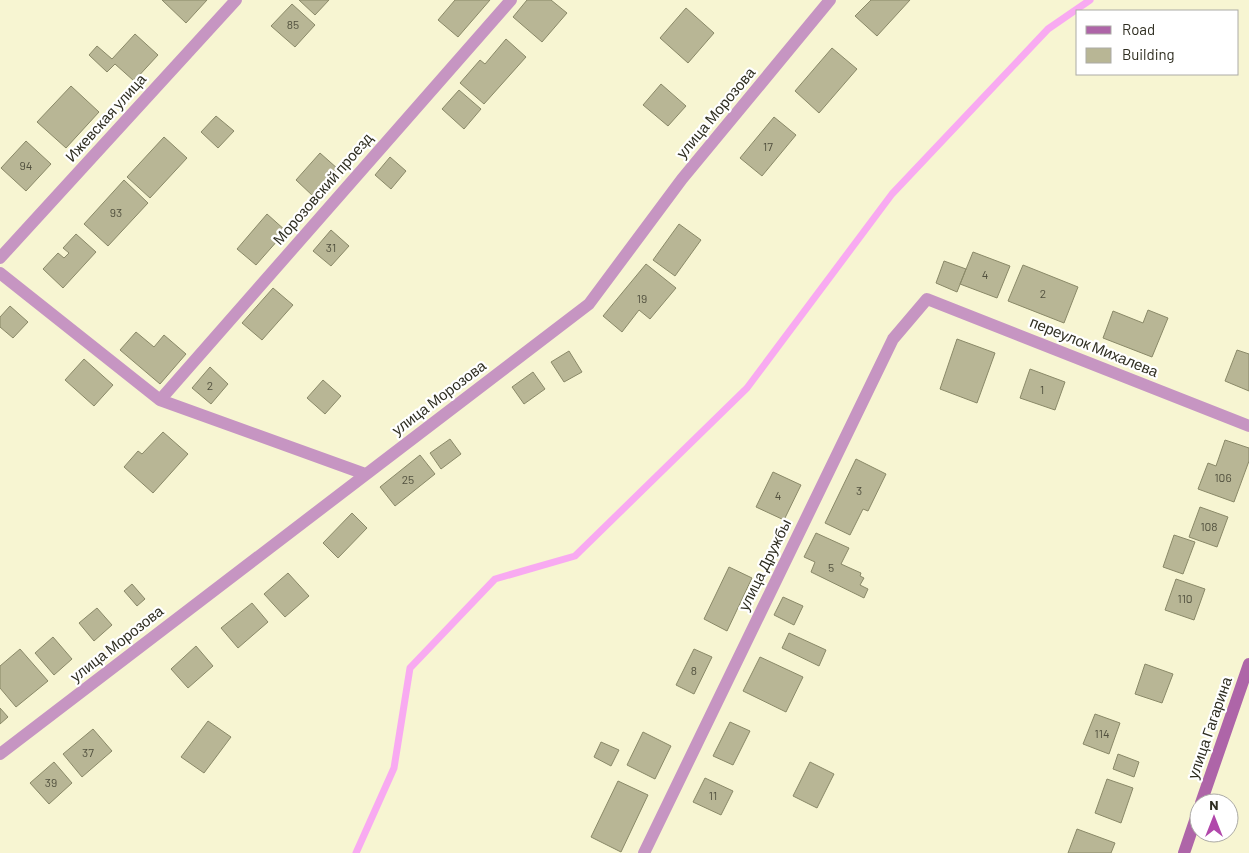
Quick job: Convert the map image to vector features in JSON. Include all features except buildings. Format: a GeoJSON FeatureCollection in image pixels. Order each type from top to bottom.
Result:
{"type":"FeatureCollection","features":[{"type":"Feature","properties":{"kind":"main road","name":"улица Гагарина"},"geometry":{"type":"LineString","coordinates":[[1204,793],[1249,664]]}},
{"type":"Feature","properties":{"kind":"main road"},"geometry":{"type":"LineString","coordinates":[[1184,853],[1189,838]]}},
{"type":"Feature","properties":{"kind":"street","name":"Ижевская улица"},"geometry":{"type":"LineString","coordinates":[[0,258],[236,0]]}},
{"type":"Feature","properties":{"kind":"street","name":"Морозовский проезд"},"geometry":{"type":"LineString","coordinates":[[160,400],[511,0]]}},
{"type":"Feature","properties":{"kind":"street","name":"улица Морозова"},"geometry":{"type":"LineString","coordinates":[[0,754],[589,304],[682,179],[830,0]]}},
{"type":"Feature","properties":{"kind":"street"},"geometry":{"type":"LineString","coordinates":[[0,273],[160,400],[365,474]]}},
{"type":"Feature","properties":{"kind":"street","name":"переулок Михалева"},"geometry":{"type":"LineString","coordinates":[[927,299],[1249,426]]}},
{"type":"Feature","properties":{"kind":"street","name":"улица Дружбы"},"geometry":{"type":"LineString","coordinates":[[644,853],[893,339],[927,299]]}},
{"type":"Feature","properties":{"kind":"waterway"},"geometry":{"type":"LineString","coordinates":[[356,853],[394,768],[410,668],[495,579],[575,556],[747,388],[892,194],[1048,29],[1090,0]]}}]}
